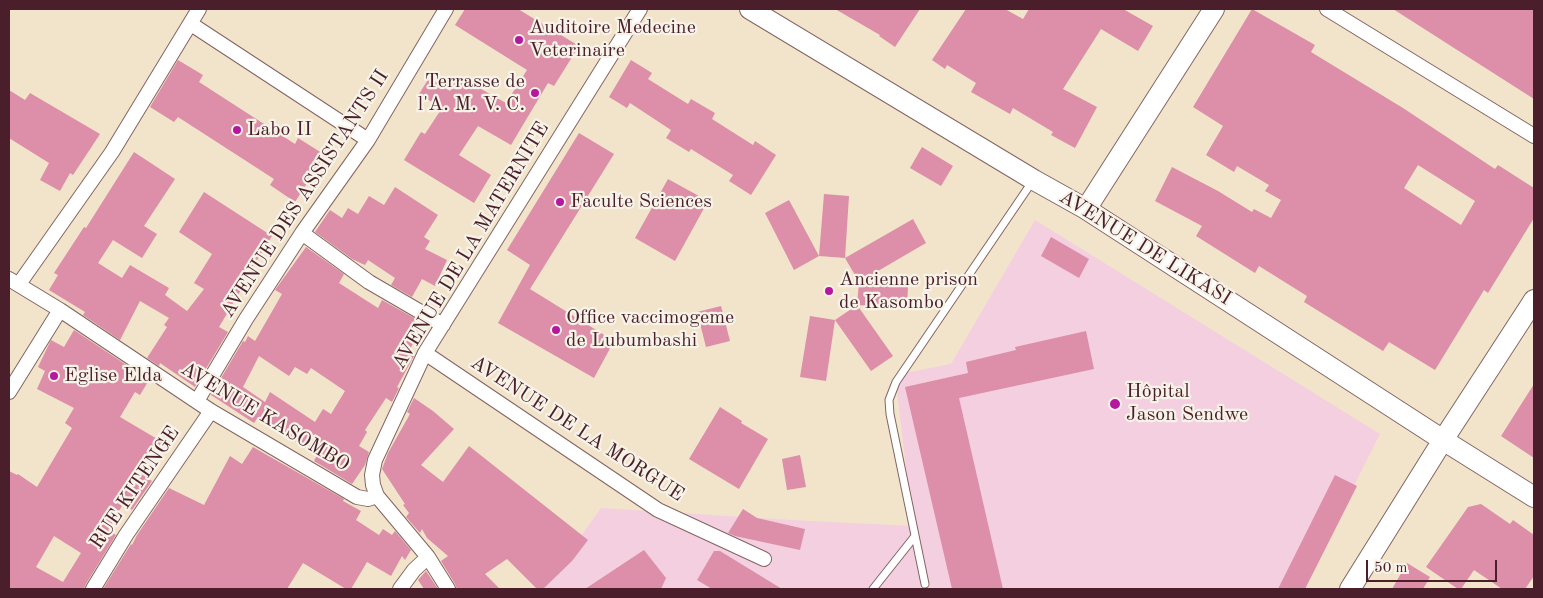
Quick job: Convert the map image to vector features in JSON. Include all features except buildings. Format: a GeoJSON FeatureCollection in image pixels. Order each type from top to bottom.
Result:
{"type":"FeatureCollection","features":[{"type":"Feature","properties":{"kind":"main road","name":"AVENUE DE LIKASI"},"geometry":{"type":"LineString","coordinates":[[752,9],[1034,180],[1086,209],[1442,440],[1534,497]]}},
{"type":"Feature","properties":{"kind":"main road"},"geometry":{"type":"LineString","coordinates":[[1086,209],[1214,9]]}},
{"type":"Feature","properties":{"kind":"main road"},"geometry":{"type":"LineString","coordinates":[[1350,589],[1442,440],[1534,300]]}},
{"type":"Feature","properties":{"kind":"street"},"geometry":{"type":"LineString","coordinates":[[14,281],[112,152],[199,9]]}},
{"type":"Feature","properties":{"kind":"street","name":"AVENUE DES ASSISTANTS II"},"geometry":{"type":"LineString","coordinates":[[197,401],[246,319],[302,233],[368,140],[446,9]]}},
{"type":"Feature","properties":{"kind":"street","name":"AVENUE DE LA MATERNITE"},"geometry":{"type":"LineString","coordinates":[[448,589],[428,557],[377,496],[372,475],[375,460],[425,353],[640,9]]}},
{"type":"Feature","properties":{"kind":"street"},"geometry":{"type":"LineString","coordinates":[[1327,9],[1534,136]]}},
{"type":"Feature","properties":{"kind":"street"},"geometry":{"type":"LineString","coordinates":[[191,24],[368,140]]}},
{"type":"Feature","properties":{"kind":"street"},"geometry":{"type":"LineString","coordinates":[[302,233],[369,282],[443,325]]}},
{"type":"Feature","properties":{"kind":"street","name":"AVENUE KASOMBO"},"geometry":{"type":"LineString","coordinates":[[14,281],[211,410],[357,497],[368,499],[377,496]]}},
{"type":"Feature","properties":{"kind":"street"},"geometry":{"type":"LineString","coordinates":[[9,392],[60,310]]}},
{"type":"Feature","properties":{"kind":"street","name":"AVENUE DE LA MORGUE"},"geometry":{"type":"LineString","coordinates":[[425,353],[658,510],[764,560]]}},
{"type":"Feature","properties":{"kind":"street","name":"RUE KITENGE"},"geometry":{"type":"LineString","coordinates":[[93,589],[126,535],[211,410]]}},
{"type":"Feature","properties":{"kind":"street"},"geometry":{"type":"LineString","coordinates":[[400,589],[414,570],[428,557]]}},
{"type":"Feature","properties":{"kind":"lane"},"geometry":{"type":"LineString","coordinates":[[925,584],[890,414],[892,391],[896,382],[1034,180]]}},
{"type":"Feature","properties":{"kind":"lane"},"geometry":{"type":"LineString","coordinates":[[873,589],[915,536]]}},
{"type":"Feature","properties":{"kind":"shaded area","name":"Hôpital Jason Sendwe"},"geometry":{"type":"Polygon","coordinates":[[[1035,220],[1380,434],[1302,589],[543,589],[601,508],[913,526],[895,375],[951,364],[1035,220]]]}},
{"type":"Feature","properties":{"kind":"place","name":"Auditoire Medecine Veterinaire"},"geometry":{"type":"Point","coordinates":[519,40]}},
{"type":"Feature","properties":{"kind":"place","name":"Terrasse de l'A. M. V. C."},"geometry":{"type":"Point","coordinates":[535,93]}},
{"type":"Feature","properties":{"kind":"place","name":"Labo II"},"geometry":{"type":"Point","coordinates":[237,130]}},
{"type":"Feature","properties":{"kind":"place","name":"Faculte Sciences"},"geometry":{"type":"Point","coordinates":[560,202]}},
{"type":"Feature","properties":{"kind":"place","name":"Ancienne prison de Kasombo"},"geometry":{"type":"Point","coordinates":[829,291]}},
{"type":"Feature","properties":{"kind":"place","name":"Office vaccimogeme de Lubumbashi"},"geometry":{"type":"Point","coordinates":[556,330]}},
{"type":"Feature","properties":{"kind":"place","name":"Eglise Elda"},"geometry":{"type":"Point","coordinates":[54,376]}},
{"type":"Feature","properties":{"kind":"place","name":"Hôpital Jason Sendwe"},"geometry":{"type":"Point","coordinates":[1115,404]}}]}
